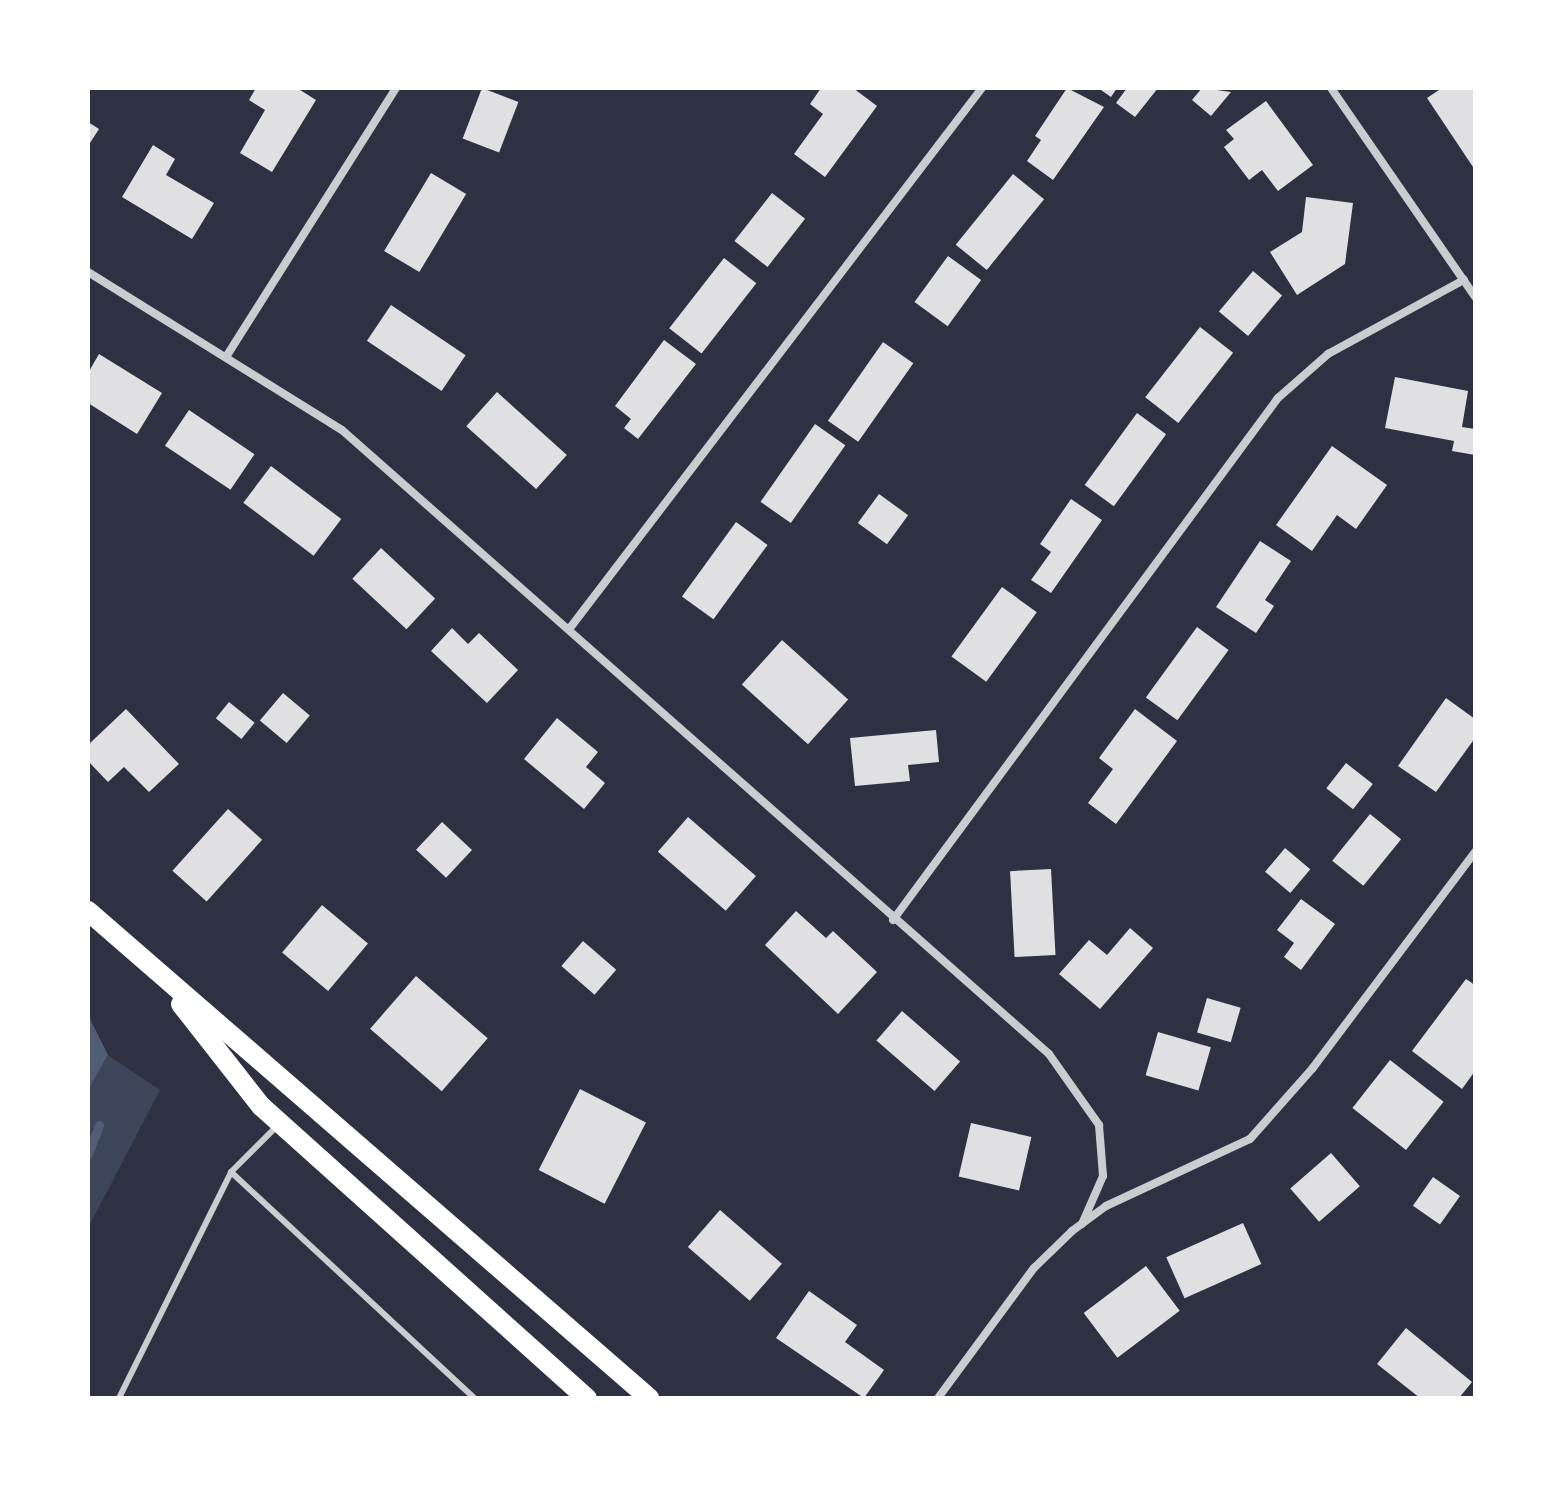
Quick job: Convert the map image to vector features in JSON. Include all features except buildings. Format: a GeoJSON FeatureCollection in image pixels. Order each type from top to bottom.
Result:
{"type":"FeatureCollection","features":[{"type":"Feature","properties":{"kind":"main road"},"geometry":{"type":"LineString","coordinates":[[88,911],[161,979],[288,1078],[649,1398]]}},
{"type":"Feature","properties":{"kind":"main road"},"geometry":{"type":"LineString","coordinates":[[161,979],[280,1124],[587,1398]]}},
{"type":"Feature","properties":{"kind":"street"},"geometry":{"type":"LineString","coordinates":[[226,357],[396,88]]}},
{"type":"Feature","properties":{"kind":"street"},"geometry":{"type":"LineString","coordinates":[[570,628],[982,88]]}},
{"type":"Feature","properties":{"kind":"street"},"geometry":{"type":"LineString","coordinates":[[1331,88],[1475,297]]}},
{"type":"Feature","properties":{"kind":"street"},"geometry":{"type":"LineString","coordinates":[[88,272],[342,430],[570,628],[893,920],[1049,1054],[1084,1096],[1104,1156],[1097,1196],[1082,1224]]}},
{"type":"Feature","properties":{"kind":"street"},"geometry":{"type":"LineString","coordinates":[[893,920],[1278,398],[1328,354],[1464,280]]}},
{"type":"Feature","properties":{"kind":"street"},"geometry":{"type":"LineString","coordinates":[[938,1398],[1034,1268],[1082,1224],[1250,1139],[1312,1069],[1475,852]]}},
{"type":"Feature","properties":{"kind":"lane"},"geometry":{"type":"LineString","coordinates":[[119,1398],[231,1172],[280,1124]]}},
{"type":"Feature","properties":{"kind":"lane"},"geometry":{"type":"LineString","coordinates":[[231,1172],[474,1398]]}},
{"type":"Feature","properties":{"kind":"shaded area"},"geometry":{"type":"Polygon","coordinates":[[[88,1015],[108,1055],[88,1090],[88,1015]]]}},
{"type":"Feature","properties":{"kind":"shaded area"},"geometry":{"type":"Polygon","coordinates":[[[108,1055],[160,1090],[88,1228],[88,1090],[108,1055]]]}},
{"type":"Feature","properties":{"kind":"waterway"},"geometry":{"type":"LineString","coordinates":[[88,1154],[99,1125]]}}]}
